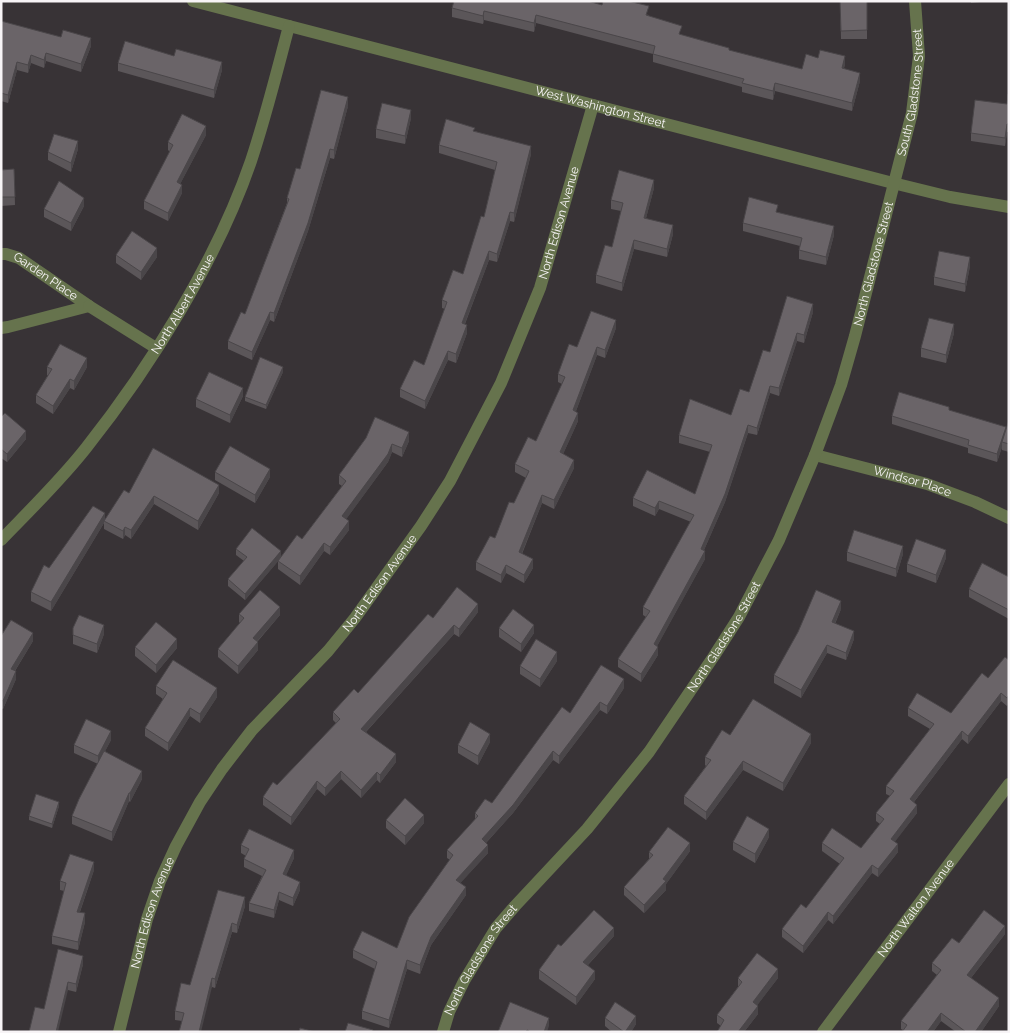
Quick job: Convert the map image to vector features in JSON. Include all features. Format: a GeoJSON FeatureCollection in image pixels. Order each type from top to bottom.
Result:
{"type":"FeatureCollection","features":[{"type":"Feature","properties":{"kind":"street","name":"West Washington Street"},"geometry":{"type":"LineString","coordinates":[[193,1],[893,183],[950,197],[1009,207]]}},
{"type":"Feature","properties":{"kind":"street","name":"South Gladstone Street"},"geometry":{"type":"LineString","coordinates":[[893,183],[912,113],[919,56],[915,1]]}},
{"type":"Feature","properties":{"kind":"street","name":"North Albert Avenue"},"geometry":{"type":"LineString","coordinates":[[1,540],[48,492],[85,449],[118,406],[203,270],[231,211],[250,162],[267,110],[289,26]]}},
{"type":"Feature","properties":{"kind":"street","name":"North Edison Avenue"},"geometry":{"type":"LineString","coordinates":[[120,1032],[147,919],[160,881],[176,846],[200,802],[252,730],[328,651],[361,610],[421,526],[450,481],[501,383],[540,288],[592,105]]}},
{"type":"Feature","properties":{"kind":"street","name":"North Gladstone Street"},"geometry":{"type":"LineString","coordinates":[[443,1032],[449,1012],[464,982],[496,928],[587,829],[649,752],[738,617],[779,540],[841,385],[893,183]]}},
{"type":"Feature","properties":{"kind":"street","name":"Garden Place"},"geometry":{"type":"LineString","coordinates":[[1,254],[19,258],[88,306],[156,348]]}},
{"type":"Feature","properties":{"kind":"street","name":"Garden Place"},"geometry":{"type":"LineString","coordinates":[[1,328],[8,328],[88,306]]}},
{"type":"Feature","properties":{"kind":"street","name":"Windsor Place"},"geometry":{"type":"LineString","coordinates":[[814,455],[927,484],[975,502],[1009,518]]}},
{"type":"Feature","properties":{"kind":"street","name":"North Walton Avenue"},"geometry":{"type":"LineString","coordinates":[[823,1032],[1009,784]]}},
{"type":"Feature","properties":{"kind":"building"},"geometry":{"type":"Polygon","coordinates":[[[454,1],[588,1],[602,5],[603,1],[628,1],[649,6],[646,15],[682,26],[679,34],[729,48],[729,50],[802,69],[806,54],[818,58],[820,50],[845,56],[842,68],[860,73],[852,103],[775,83],[773,91],[742,83],[744,79],[653,54],[655,46],[536,15],[534,23],[484,11],[483,16],[452,8],[454,1]]]}},
{"type":"Feature","properties":{"kind":"building"},"geometry":{"type":"Polygon","coordinates":[[[840,1],[867,1],[867,30],[841,31],[840,1]]]}},
{"type":"Feature","properties":{"kind":"building"},"geometry":{"type":"Polygon","coordinates":[[[1,21],[61,37],[63,30],[91,38],[81,64],[46,53],[44,60],[31,55],[28,65],[17,62],[8,95],[1,93],[1,21]]]}},
{"type":"Feature","properties":{"kind":"building"},"geometry":{"type":"Polygon","coordinates":[[[125,41],[174,56],[176,49],[222,62],[214,90],[118,63],[125,41]]]}},
{"type":"Feature","properties":{"kind":"building"},"geometry":{"type":"Polygon","coordinates":[[[321,90],[348,97],[334,150],[330,149],[308,223],[274,313],[270,312],[252,352],[228,341],[241,312],[245,314],[289,199],[287,198],[296,168],[300,169],[321,90]]]}},
{"type":"Feature","properties":{"kind":"building"},"geometry":{"type":"Polygon","coordinates":[[[1008,94],[1009,124],[1007,124],[1005,138],[971,133],[975,100],[1007,104],[1008,94]]]}},
{"type":"Feature","properties":{"kind":"building"},"geometry":{"type":"Polygon","coordinates":[[[382,103],[411,110],[405,136],[376,129],[382,103]]]}},
{"type":"Feature","properties":{"kind":"building"},"geometry":{"type":"Polygon","coordinates":[[[182,114],[206,126],[177,182],[182,185],[168,213],[144,201],[173,145],[168,142],[182,114]]]}},
{"type":"Feature","properties":{"kind":"building"},"geometry":{"type":"Polygon","coordinates":[[[446,119],[475,128],[473,131],[531,146],[514,213],[510,212],[497,254],[489,251],[462,323],[467,325],[456,354],[448,351],[425,401],[400,389],[414,360],[424,365],[447,302],[442,300],[453,270],[463,274],[481,216],[484,217],[497,162],[439,145],[446,119]]]}},
{"type":"Feature","properties":{"kind":"building"},"geometry":{"type":"Polygon","coordinates":[[[54,134],[78,141],[71,163],[48,152],[54,134]]]}},
{"type":"Feature","properties":{"kind":"building"},"geometry":{"type":"Polygon","coordinates":[[[14,169],[15,197],[1,197],[1,170],[14,169]]]}},
{"type":"Feature","properties":{"kind":"building"},"geometry":{"type":"Polygon","coordinates":[[[619,170],[654,180],[644,218],[673,225],[667,249],[634,240],[622,283],[596,275],[605,245],[612,247],[623,203],[611,200],[619,170]]]}},
{"type":"Feature","properties":{"kind":"building"},"geometry":{"type":"Polygon","coordinates":[[[59,181],[84,198],[71,223],[44,209],[59,181]]]}},
{"type":"Feature","properties":{"kind":"building"},"geometry":{"type":"Polygon","coordinates":[[[749,197],[778,205],[776,212],[834,226],[826,257],[799,250],[802,238],[743,223],[749,197]]]}},
{"type":"Feature","properties":{"kind":"building"},"geometry":{"type":"Polygon","coordinates":[[[132,231],[157,248],[141,272],[116,255],[132,231]]]}},
{"type":"Feature","properties":{"kind":"building"},"geometry":{"type":"Polygon","coordinates":[[[939,251],[970,257],[965,284],[934,277],[939,251]]]}},
{"type":"Feature","properties":{"kind":"building"},"geometry":{"type":"Polygon","coordinates":[[[787,296],[813,304],[804,335],[797,333],[779,388],[770,386],[757,428],[748,425],[725,494],[701,549],[705,551],[654,644],[658,647],[641,674],[618,659],[650,611],[643,607],[694,515],[659,501],[655,508],[633,498],[647,470],[695,494],[712,445],[679,435],[690,399],[731,415],[740,389],[749,392],[763,350],[770,352],[787,296]]]}},
{"type":"Feature","properties":{"kind":"building"},"geometry":{"type":"Polygon","coordinates":[[[591,311],[616,320],[605,350],[597,347],[573,410],[578,413],[560,452],[574,460],[554,500],[542,495],[519,552],[533,559],[524,575],[506,565],[501,575],[476,562],[490,536],[495,538],[509,502],[514,503],[529,471],[515,464],[528,437],[536,441],[565,377],[558,374],[569,344],[577,347],[591,311]]]}},
{"type":"Feature","properties":{"kind":"building"},"geometry":{"type":"Polygon","coordinates":[[[929,318],[954,324],[946,355],[921,348],[929,318]]]}},
{"type":"Feature","properties":{"kind":"building"},"geometry":{"type":"Polygon","coordinates":[[[60,344],[87,358],[74,381],[70,379],[53,406],[36,395],[52,369],[47,367],[60,344]]]}},
{"type":"Feature","properties":{"kind":"building"},"geometry":{"type":"Polygon","coordinates":[[[260,357],[283,367],[266,405],[245,397],[260,357]]]}},
{"type":"Feature","properties":{"kind":"building"},"geometry":{"type":"Polygon","coordinates":[[[209,372],[243,388],[230,415],[196,399],[209,372]]]}},
{"type":"Feature","properties":{"kind":"building"},"geometry":{"type":"Polygon","coordinates":[[[899,392],[949,407],[949,410],[1006,427],[997,454],[968,445],[969,440],[892,416],[899,392]]]}},
{"type":"Feature","properties":{"kind":"building"},"geometry":{"type":"Polygon","coordinates":[[[5,413],[26,431],[7,454],[1,449],[1,417],[5,413]]]}},
{"type":"Feature","properties":{"kind":"building"},"geometry":{"type":"Polygon","coordinates":[[[375,417],[409,432],[402,448],[392,444],[388,454],[342,516],[349,521],[330,547],[324,543],[300,576],[278,561],[297,535],[302,539],[346,481],[339,475],[366,438],[375,417]]]}},
{"type":"Feature","properties":{"kind":"building"},"geometry":{"type":"Polygon","coordinates":[[[1009,420],[1009,444],[1002,442],[1009,420]]]}},
{"type":"Feature","properties":{"kind":"building"},"geometry":{"type":"Polygon","coordinates":[[[230,446],[270,469],[255,495],[215,472],[230,446]]]}},
{"type":"Feature","properties":{"kind":"building"},"geometry":{"type":"Polygon","coordinates":[[[153,448],[219,485],[198,521],[154,496],[131,530],[125,527],[123,531],[104,521],[124,490],[129,493],[153,448]]]}},
{"type":"Feature","properties":{"kind":"building"},"geometry":{"type":"Polygon","coordinates":[[[93,506],[105,513],[51,602],[31,592],[44,565],[49,568],[93,506]]]}},
{"type":"Feature","properties":{"kind":"building"},"geometry":{"type":"Polygon","coordinates":[[[252,528],[281,551],[245,594],[228,579],[247,557],[236,549],[252,528]]]}},
{"type":"Feature","properties":{"kind":"building"},"geometry":{"type":"Polygon","coordinates":[[[854,530],[903,546],[896,569],[847,552],[854,530]]]}},
{"type":"Feature","properties":{"kind":"building"},"geometry":{"type":"Polygon","coordinates":[[[916,539],[946,550],[936,575],[907,564],[916,539]]]}},
{"type":"Feature","properties":{"kind":"building"},"geometry":{"type":"Polygon","coordinates":[[[982,563],[1009,577],[1009,610],[969,589],[982,563]]]}},
{"type":"Feature","properties":{"kind":"building"},"geometry":{"type":"Polygon","coordinates":[[[457,587],[478,604],[459,629],[454,625],[361,729],[396,754],[380,775],[377,772],[361,790],[341,771],[325,788],[317,781],[291,817],[263,797],[273,782],[277,785],[340,719],[333,712],[354,689],[358,693],[428,614],[433,618],[457,587]]]}},
{"type":"Feature","properties":{"kind":"building"},"geometry":{"type":"Polygon","coordinates":[[[260,590],[280,607],[253,638],[258,642],[238,666],[218,649],[244,618],[239,614],[260,590]]]}},
{"type":"Feature","properties":{"kind":"building"},"geometry":{"type":"Polygon","coordinates":[[[816,590],[841,601],[832,622],[854,631],[846,653],[827,645],[801,690],[774,675],[798,632],[816,590]]]}},
{"type":"Feature","properties":{"kind":"building"},"geometry":{"type":"Polygon","coordinates":[[[513,609],[534,625],[521,644],[499,628],[513,609]]]}},
{"type":"Feature","properties":{"kind":"building"},"geometry":{"type":"Polygon","coordinates":[[[79,615],[104,625],[97,644],[73,635],[73,628],[79,615]]]}},
{"type":"Feature","properties":{"kind":"building"},"geometry":{"type":"Polygon","coordinates":[[[11,620],[33,633],[11,669],[16,671],[3,701],[1,700],[1,636],[11,620]]]}},
{"type":"Feature","properties":{"kind":"building"},"geometry":{"type":"Polygon","coordinates":[[[156,622],[177,639],[156,665],[135,647],[156,622]]]}},
{"type":"Feature","properties":{"kind":"building"},"geometry":{"type":"Polygon","coordinates":[[[536,639],[557,652],[540,679],[520,666],[536,639]]]}},
{"type":"Feature","properties":{"kind":"building"},"geometry":{"type":"Polygon","coordinates":[[[1005,657],[1009,660],[1009,695],[1007,698],[1001,693],[968,736],[962,731],[910,799],[917,805],[891,839],[898,844],[878,869],[872,865],[833,916],[828,912],[803,946],[782,929],[801,904],[806,908],[844,858],[822,843],[832,828],[861,848],[884,819],[876,813],[894,791],[886,786],[934,724],[908,708],[917,693],[951,713],[982,673],[988,678],[1005,657]]]}},
{"type":"Feature","properties":{"kind":"building"},"geometry":{"type":"Polygon","coordinates":[[[173,660],[217,688],[200,714],[190,708],[168,743],[145,728],[167,693],[156,686],[173,660]]]}},
{"type":"Feature","properties":{"kind":"building"},"geometry":{"type":"Polygon","coordinates":[[[601,665],[624,679],[607,706],[600,702],[559,756],[553,751],[513,805],[482,839],[488,845],[456,880],[466,887],[431,937],[420,965],[407,960],[389,1020],[362,1011],[377,962],[353,950],[362,931],[397,948],[409,917],[453,855],[447,850],[478,816],[475,813],[485,799],[492,803],[562,707],[570,713],[601,665]]]}},
{"type":"Feature","properties":{"kind":"building"},"geometry":{"type":"Polygon","coordinates":[[[753,699],[811,734],[783,783],[743,761],[706,812],[684,796],[711,760],[705,757],[722,730],[730,735],[753,699]]]}},
{"type":"Feature","properties":{"kind":"building"},"geometry":{"type":"Polygon","coordinates":[[[86,719],[111,731],[98,756],[74,745],[86,719]]]}},
{"type":"Feature","properties":{"kind":"building"},"geometry":{"type":"Polygon","coordinates":[[[470,722],[490,734],[478,756],[458,745],[470,722]]]}},
{"type":"Feature","properties":{"kind":"building"},"geometry":{"type":"Polygon","coordinates":[[[104,751],[142,771],[129,793],[112,832],[72,816],[104,751]]]}},
{"type":"Feature","properties":{"kind":"building"},"geometry":{"type":"Polygon","coordinates":[[[36,794],[59,802],[52,824],[29,816],[36,794]]]}},
{"type":"Feature","properties":{"kind":"building"},"geometry":{"type":"Polygon","coordinates":[[[405,798],[424,815],[405,836],[386,820],[405,798]]]}},
{"type":"Feature","properties":{"kind":"building"},"geometry":{"type":"Polygon","coordinates":[[[747,816],[769,829],[755,854],[733,842],[747,816]]]}},
{"type":"Feature","properties":{"kind":"building"},"geometry":{"type":"Polygon","coordinates":[[[668,827],[690,843],[663,879],[666,881],[644,905],[624,887],[653,855],[649,852],[668,827]]]}},
{"type":"Feature","properties":{"kind":"building"},"geometry":{"type":"Polygon","coordinates":[[[249,829],[294,850],[283,874],[300,882],[293,898],[279,892],[274,910],[249,903],[266,870],[244,859],[249,849],[241,845],[249,829]]]}},
{"type":"Feature","properties":{"kind":"building"},"geometry":{"type":"Polygon","coordinates":[[[70,854],[94,862],[77,912],[85,913],[78,942],[52,936],[66,883],[60,881],[70,854]]]}},
{"type":"Feature","properties":{"kind":"building"},"geometry":{"type":"Polygon","coordinates":[[[218,890],[245,897],[237,925],[232,923],[215,979],[212,978],[199,1032],[179,1032],[184,1013],[175,1011],[181,983],[190,985],[218,890]]]}},
{"type":"Feature","properties":{"kind":"building"},"geometry":{"type":"Polygon","coordinates":[[[594,910],[614,928],[583,962],[595,971],[576,997],[539,970],[558,944],[561,946],[594,910]]]}},
{"type":"Feature","properties":{"kind":"building"},"geometry":{"type":"Polygon","coordinates":[[[984,910],[1005,926],[967,975],[999,998],[975,1032],[966,1032],[941,1013],[927,1032],[902,1032],[907,1025],[901,1021],[941,970],[932,963],[952,938],[959,943],[984,910]]]}},
{"type":"Feature","properties":{"kind":"building"},"geometry":{"type":"Polygon","coordinates":[[[58,949],[83,956],[76,984],[68,982],[56,1032],[29,1032],[35,1007],[44,1009],[58,949]]]}},
{"type":"Feature","properties":{"kind":"building"},"geometry":{"type":"Polygon","coordinates":[[[757,953],[778,969],[753,1002],[758,1006],[738,1032],[717,1032],[724,1020],[717,1015],[742,982],[738,978],[757,953]]]}},
{"type":"Feature","properties":{"kind":"building"},"geometry":{"type":"Polygon","coordinates":[[[510,1002],[549,1018],[544,1032],[531,1032],[527,1030],[526,1032],[498,1032],[510,1002]]]}},
{"type":"Feature","properties":{"kind":"building"},"geometry":{"type":"Polygon","coordinates":[[[615,1002],[636,1016],[625,1032],[605,1018],[615,1002]]]}},
{"type":"Feature","properties":{"kind":"building"},"geometry":{"type":"Polygon","coordinates":[[[348,1023],[373,1030],[372,1032],[345,1032],[348,1023]]]}},
{"type":"Feature","properties":{"kind":"building"},"geometry":{"type":"Polygon","coordinates":[[[300,1028],[315,1032],[299,1032],[300,1028]]]}}]}
